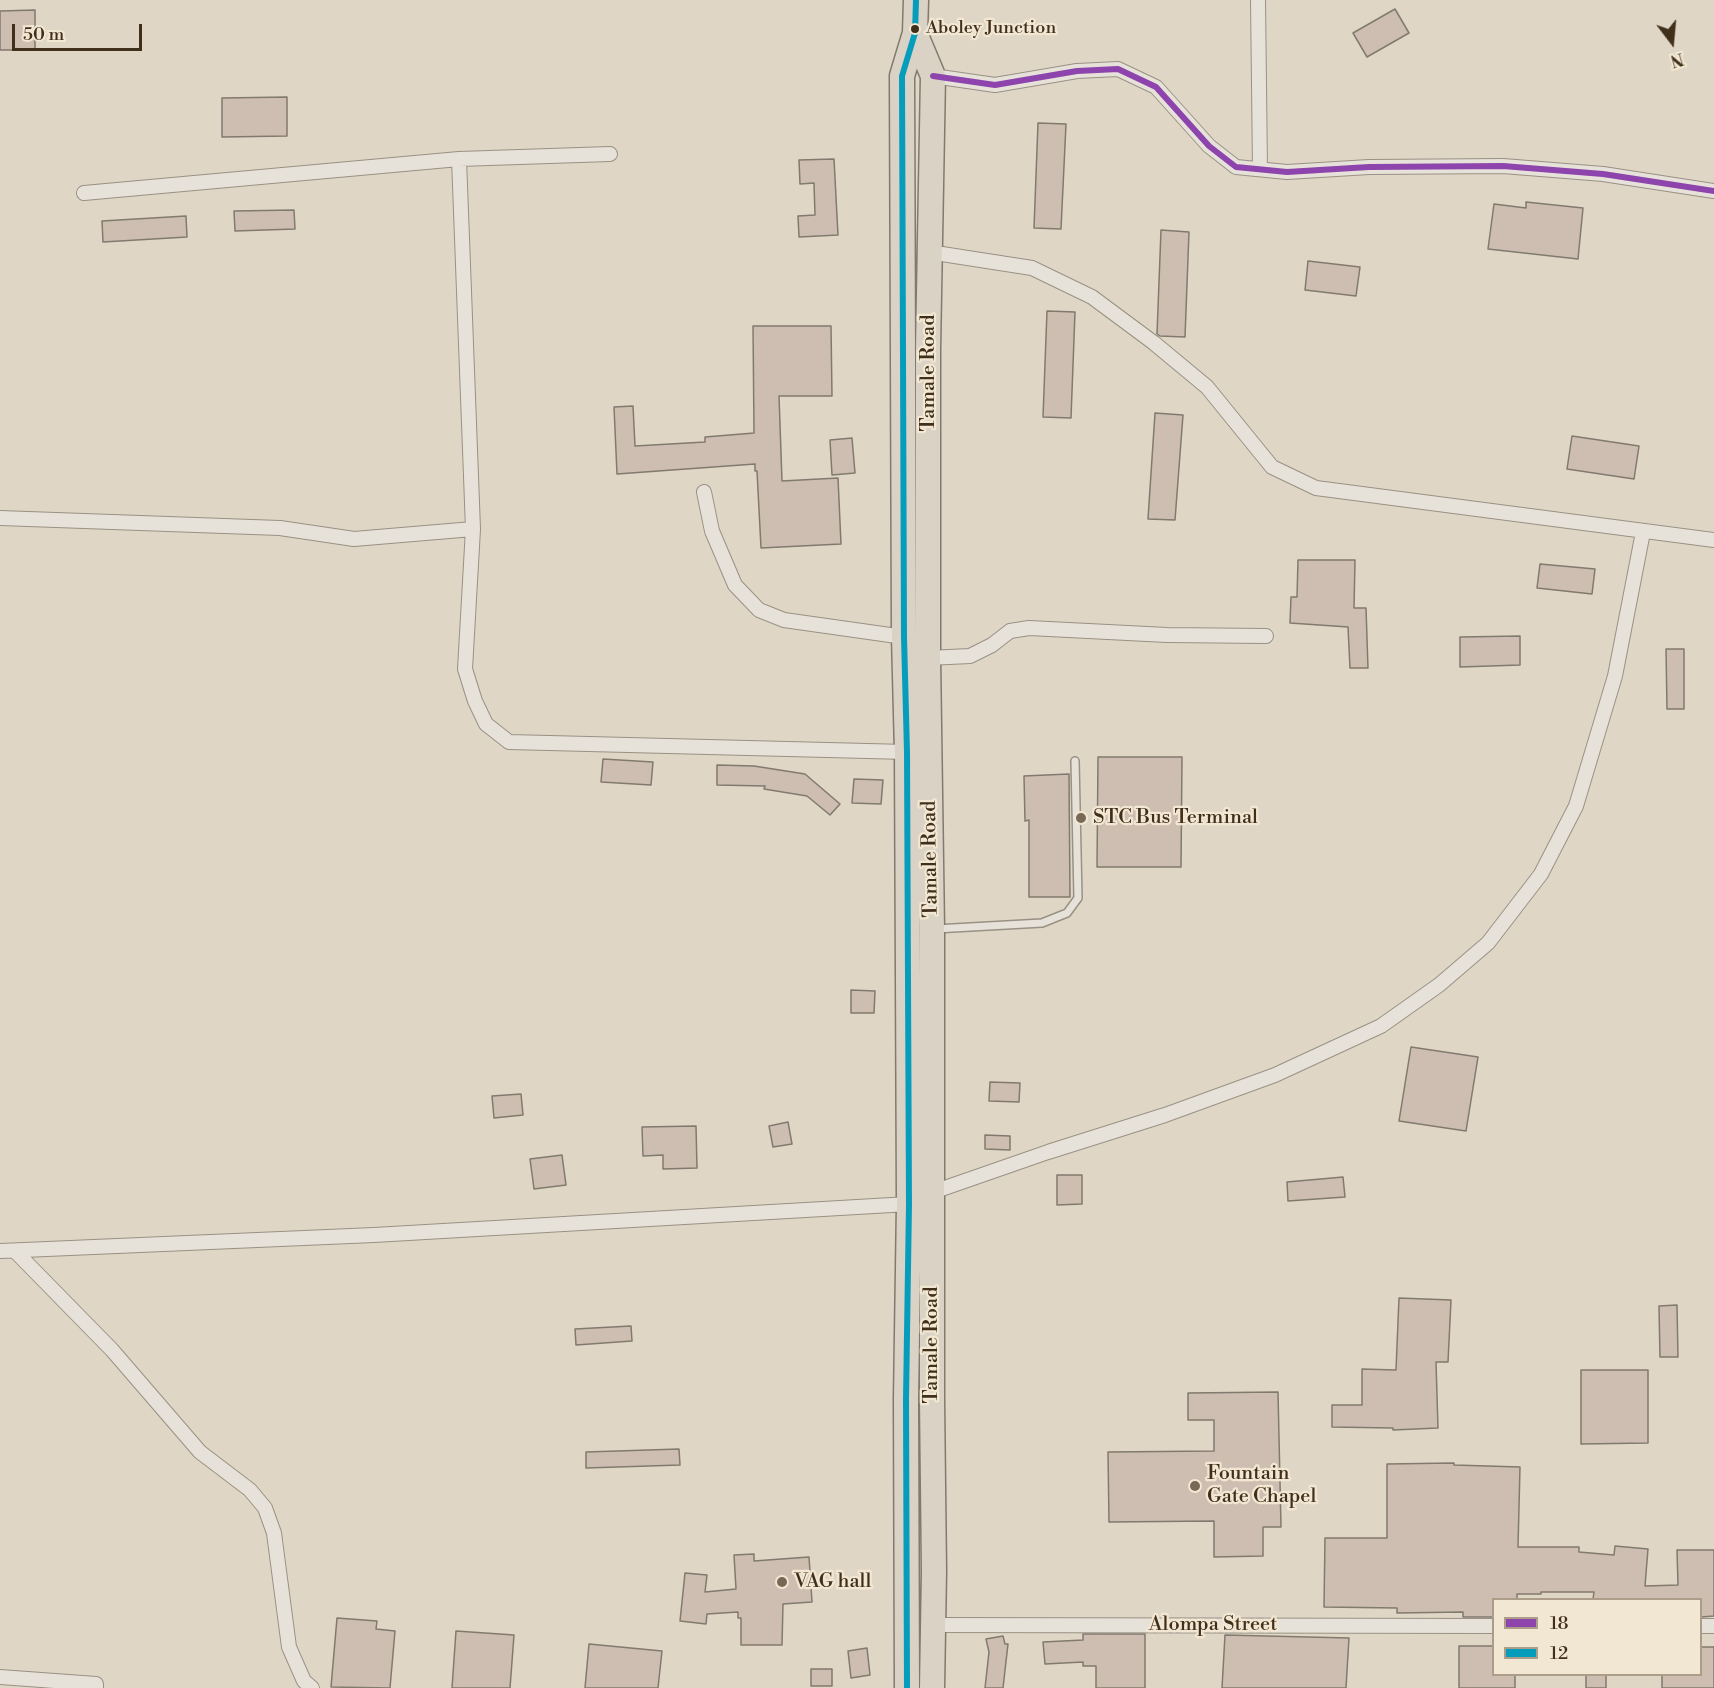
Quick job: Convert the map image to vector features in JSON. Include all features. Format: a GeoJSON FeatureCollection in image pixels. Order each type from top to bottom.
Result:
{"type":"FeatureCollection","features":[{"type":"Feature","properties":{"kind":"highway","name":"Tamale Road"},"geometry":{"type":"LineString","coordinates":[[906,1688],[909,1204],[902,75],[915,33],[916,0]]}},
{"type":"Feature","properties":{"kind":"highway","name":"Tamale Road"},"geometry":{"type":"LineString","coordinates":[[915,33],[933,76],[929,252],[928,658],[932,904],[934,1562],[932,1688]]}},
{"type":"Feature","properties":{"kind":"highway"},"geometry":{"type":"LineString","coordinates":[[908,904],[932,904]]}},
{"type":"Feature","properties":{"kind":"highway"},"geometry":{"type":"LineString","coordinates":[[906,1399],[932,1399]]}},
{"type":"Feature","properties":{"kind":"street"},"geometry":{"type":"LineString","coordinates":[[1258,0],[1260,169]]}},
{"type":"Feature","properties":{"kind":"street"},"geometry":{"type":"LineString","coordinates":[[933,76],[995,85],[1077,71],[1118,69],[1155,87],[1209,146],[1236,166],[1287,172],[1369,167],[1503,166],[1603,174],[1714,191]]}},
{"type":"Feature","properties":{"kind":"street"},"geometry":{"type":"LineString","coordinates":[[84,194],[459,159],[610,154]]}},
{"type":"Feature","properties":{"kind":"street"},"geometry":{"type":"LineString","coordinates":[[459,159],[473,529],[465,669],[475,701],[486,724],[509,742],[907,752]]}},
{"type":"Feature","properties":{"kind":"street"},"geometry":{"type":"LineString","coordinates":[[929,252],[1032,268],[1092,297],[1155,343],[1207,387],[1272,467],[1316,488],[1714,540]]}},
{"type":"Feature","properties":{"kind":"street"},"geometry":{"type":"LineString","coordinates":[[704,492],[712,531],[735,585],[759,610],[784,620],[904,637]]}},
{"type":"Feature","properties":{"kind":"street"},"geometry":{"type":"LineString","coordinates":[[0,518],[280,528],[354,539],[473,529]]}},
{"type":"Feature","properties":{"kind":"street"},"geometry":{"type":"LineString","coordinates":[[933,1192],[1165,1115],[1275,1075],[1381,1026],[1439,985],[1488,944],[1541,874],[1576,807],[1615,676],[1643,532]]}},
{"type":"Feature","properties":{"kind":"street"},"geometry":{"type":"LineString","coordinates":[[928,658],[970,656],[992,645],[1010,631],[1029,628],[1167,635],[1266,636]]}},
{"type":"Feature","properties":{"kind":"street"},"geometry":{"type":"LineString","coordinates":[[0,1251],[374,1235],[909,1204]]}},
{"type":"Feature","properties":{"kind":"street"},"geometry":{"type":"LineString","coordinates":[[15,1251],[112,1350],[200,1452],[250,1490],[265,1508],[274,1533],[288,1647],[304,1681],[312,1688]]}},
{"type":"Feature","properties":{"kind":"street","name":"Alompa Street"},"geometry":{"type":"LineString","coordinates":[[932,1625],[1492,1626]]}},
{"type":"Feature","properties":{"kind":"street"},"geometry":{"type":"LineString","coordinates":[[0,1677],[96,1684],[96,1688]]}},
{"type":"Feature","properties":{"kind":"lane"},"geometry":{"type":"LineString","coordinates":[[932,929],[1042,923],[1067,913],[1078,898],[1075,761]]}},
{"type":"Feature","properties":{"kind":"building"},"geometry":{"type":"Polygon","coordinates":[[[1395,9],[1409,33],[1367,57],[1353,33],[1395,9]]]}},
{"type":"Feature","properties":{"kind":"building"},"geometry":{"type":"Polygon","coordinates":[[[35,10],[35,50],[0,50],[0,11],[35,10]]]}},
{"type":"Feature","properties":{"kind":"building"},"geometry":{"type":"Polygon","coordinates":[[[287,97],[287,136],[222,137],[222,98],[287,97]]]}},
{"type":"Feature","properties":{"kind":"building"},"geometry":{"type":"Polygon","coordinates":[[[1038,123],[1066,124],[1061,229],[1034,228],[1038,123]]]}},
{"type":"Feature","properties":{"kind":"building"},"geometry":{"type":"Polygon","coordinates":[[[834,159],[838,235],[799,237],[798,216],[815,215],[814,183],[800,184],[799,160],[834,159]]]}},
{"type":"Feature","properties":{"kind":"building"},"geometry":{"type":"Polygon","coordinates":[[[1526,202],[1583,208],[1578,259],[1488,249],[1494,204],[1526,208],[1526,202]]]}},
{"type":"Feature","properties":{"kind":"building"},"geometry":{"type":"Polygon","coordinates":[[[294,210],[295,229],[235,231],[234,211],[294,210]]]}},
{"type":"Feature","properties":{"kind":"building"},"geometry":{"type":"Polygon","coordinates":[[[186,216],[187,237],[103,242],[102,221],[186,216]]]}},
{"type":"Feature","properties":{"kind":"building"},"geometry":{"type":"Polygon","coordinates":[[[1161,230],[1189,232],[1185,337],[1157,334],[1161,230]]]}},
{"type":"Feature","properties":{"kind":"building"},"geometry":{"type":"Polygon","coordinates":[[[1308,261],[1360,267],[1356,296],[1305,290],[1308,261]]]}},
{"type":"Feature","properties":{"kind":"building"},"geometry":{"type":"Polygon","coordinates":[[[1047,311],[1075,312],[1071,418],[1043,417],[1047,311]]]}},
{"type":"Feature","properties":{"kind":"building"},"geometry":{"type":"Polygon","coordinates":[[[753,326],[831,326],[832,396],[779,396],[782,481],[838,478],[841,544],[761,548],[755,464],[617,474],[614,407],[633,406],[635,446],[705,442],[705,437],[754,433],[753,326]]]}},
{"type":"Feature","properties":{"kind":"building"},"geometry":{"type":"Polygon","coordinates":[[[1155,413],[1183,415],[1175,520],[1148,519],[1155,413]]]}},
{"type":"Feature","properties":{"kind":"building"},"geometry":{"type":"Polygon","coordinates":[[[1572,436],[1639,446],[1634,479],[1567,469],[1572,436]]]}},
{"type":"Feature","properties":{"kind":"building"},"geometry":{"type":"Polygon","coordinates":[[[852,438],[855,473],[832,475],[830,440],[852,438]]]}},
{"type":"Feature","properties":{"kind":"building"},"geometry":{"type":"Polygon","coordinates":[[[1298,560],[1355,560],[1354,608],[1366,608],[1368,668],[1350,668],[1348,627],[1290,623],[1291,597],[1297,597],[1298,560]]]}},
{"type":"Feature","properties":{"kind":"building"},"geometry":{"type":"Polygon","coordinates":[[[1540,564],[1595,569],[1592,594],[1537,588],[1540,564]]]}},
{"type":"Feature","properties":{"kind":"building"},"geometry":{"type":"Polygon","coordinates":[[[1520,636],[1520,665],[1460,667],[1460,637],[1520,636]]]}},
{"type":"Feature","properties":{"kind":"building"},"geometry":{"type":"Polygon","coordinates":[[[1666,649],[1684,649],[1684,709],[1667,709],[1666,649]]]}},
{"type":"Feature","properties":{"kind":"building"},"geometry":{"type":"Polygon","coordinates":[[[1098,757],[1182,757],[1181,867],[1097,867],[1098,757]]]}},
{"type":"Feature","properties":{"kind":"building"},"geometry":{"type":"Polygon","coordinates":[[[603,759],[653,762],[651,785],[601,782],[603,759]]]}},
{"type":"Feature","properties":{"kind":"building"},"geometry":{"type":"Polygon","coordinates":[[[717,765],[754,766],[805,774],[840,804],[830,815],[807,796],[764,789],[765,786],[717,785],[717,765]]]}},
{"type":"Feature","properties":{"kind":"building"},"geometry":{"type":"Polygon","coordinates":[[[1069,774],[1070,897],[1029,897],[1029,820],[1025,821],[1024,776],[1069,774]]]}},
{"type":"Feature","properties":{"kind":"building"},"geometry":{"type":"Polygon","coordinates":[[[854,779],[883,780],[881,804],[852,803],[854,779]]]}},
{"type":"Feature","properties":{"kind":"building"},"geometry":{"type":"Polygon","coordinates":[[[851,990],[875,991],[874,1013],[851,1013],[851,990]]]}},
{"type":"Feature","properties":{"kind":"building"},"geometry":{"type":"Polygon","coordinates":[[[1411,1047],[1478,1057],[1466,1131],[1399,1121],[1411,1047]]]}},
{"type":"Feature","properties":{"kind":"building"},"geometry":{"type":"Polygon","coordinates":[[[990,1082],[1020,1083],[1019,1102],[989,1101],[990,1082]]]}},
{"type":"Feature","properties":{"kind":"building"},"geometry":{"type":"Polygon","coordinates":[[[521,1094],[523,1115],[494,1118],[492,1096],[521,1094]]]}},
{"type":"Feature","properties":{"kind":"building"},"geometry":{"type":"Polygon","coordinates":[[[788,1122],[792,1144],[773,1147],[769,1126],[788,1122]]]}},
{"type":"Feature","properties":{"kind":"building"},"geometry":{"type":"Polygon","coordinates":[[[696,1126],[697,1168],[663,1169],[663,1155],[643,1156],[642,1127],[696,1126]]]}},
{"type":"Feature","properties":{"kind":"building"},"geometry":{"type":"Polygon","coordinates":[[[985,1135],[1010,1136],[1010,1150],[985,1149],[985,1135]]]}},
{"type":"Feature","properties":{"kind":"building"},"geometry":{"type":"Polygon","coordinates":[[[562,1155],[566,1185],[534,1189],[530,1159],[562,1155]]]}},
{"type":"Feature","properties":{"kind":"building"},"geometry":{"type":"Polygon","coordinates":[[[1057,1175],[1082,1175],[1082,1204],[1057,1205],[1057,1175]]]}},
{"type":"Feature","properties":{"kind":"building"},"geometry":{"type":"Polygon","coordinates":[[[1343,1177],[1345,1197],[1288,1201],[1287,1182],[1343,1177]]]}},
{"type":"Feature","properties":{"kind":"building"},"geometry":{"type":"Polygon","coordinates":[[[1399,1298],[1451,1300],[1448,1362],[1436,1362],[1438,1428],[1393,1430],[1393,1428],[1332,1427],[1332,1405],[1362,1405],[1362,1369],[1396,1370],[1399,1298]]]}},
{"type":"Feature","properties":{"kind":"building"},"geometry":{"type":"Polygon","coordinates":[[[1677,1305],[1678,1357],[1660,1357],[1659,1306],[1677,1305]]]}},
{"type":"Feature","properties":{"kind":"building"},"geometry":{"type":"Polygon","coordinates":[[[631,1326],[632,1341],[576,1345],[575,1329],[631,1326]]]}},
{"type":"Feature","properties":{"kind":"building"},"geometry":{"type":"Polygon","coordinates":[[[1581,1370],[1648,1370],[1648,1443],[1581,1444],[1581,1370]]]}},
{"type":"Feature","properties":{"kind":"building","name":"Fountain Gate Chapel"},"geometry":{"type":"Polygon","coordinates":[[[1278,1392],[1281,1527],[1263,1527],[1263,1556],[1214,1557],[1214,1521],[1109,1522],[1108,1452],[1214,1451],[1214,1420],[1188,1420],[1188,1393],[1278,1392]]]}},
{"type":"Feature","properties":{"kind":"building"},"geometry":{"type":"Polygon","coordinates":[[[679,1449],[680,1465],[586,1468],[586,1452],[679,1449]]]}},
{"type":"Feature","properties":{"kind":"building"},"geometry":{"type":"Polygon","coordinates":[[[1454,1463],[1454,1465],[1520,1467],[1518,1547],[1579,1547],[1579,1552],[1614,1555],[1615,1546],[1648,1549],[1645,1586],[1678,1585],[1677,1550],[1714,1550],[1714,1616],[1702,1617],[1702,1598],[1593,1598],[1594,1592],[1541,1592],[1541,1594],[1517,1594],[1517,1598],[1492,1598],[1492,1617],[1463,1617],[1463,1612],[1397,1613],[1397,1608],[1324,1607],[1325,1538],[1387,1538],[1387,1464],[1454,1463]]]}},
{"type":"Feature","properties":{"kind":"building"},"geometry":{"type":"Polygon","coordinates":[[[754,1554],[754,1561],[809,1557],[812,1602],[783,1604],[782,1645],[741,1645],[741,1618],[738,1618],[738,1612],[707,1614],[706,1624],[680,1621],[685,1573],[707,1575],[705,1592],[736,1589],[734,1555],[754,1554]]]}},
{"type":"Feature","properties":{"kind":"building"},"geometry":{"type":"Polygon","coordinates":[[[337,1618],[377,1621],[376,1629],[395,1631],[390,1688],[331,1687],[337,1618]]]}},
{"type":"Feature","properties":{"kind":"building"},"geometry":{"type":"Polygon","coordinates":[[[456,1631],[514,1635],[510,1688],[452,1688],[456,1631]]]}},
{"type":"Feature","properties":{"kind":"building"},"geometry":{"type":"Polygon","coordinates":[[[1083,1634],[1145,1634],[1145,1688],[1096,1688],[1096,1666],[1083,1666],[1083,1662],[1045,1664],[1043,1642],[1083,1640],[1083,1634]]]}},
{"type":"Feature","properties":{"kind":"building"},"geometry":{"type":"Polygon","coordinates":[[[1225,1635],[1349,1638],[1346,1688],[1222,1688],[1225,1635]]]}},
{"type":"Feature","properties":{"kind":"building"},"geometry":{"type":"Polygon","coordinates":[[[1003,1636],[1005,1644],[1008,1644],[1003,1688],[985,1688],[989,1652],[986,1639],[1003,1636]]]}},
{"type":"Feature","properties":{"kind":"building"},"geometry":{"type":"Polygon","coordinates":[[[589,1644],[662,1651],[658,1688],[585,1688],[589,1644]]]}},
{"type":"Feature","properties":{"kind":"building"},"geometry":{"type":"Polygon","coordinates":[[[1459,1646],[1492,1646],[1492,1676],[1515,1676],[1515,1688],[1459,1688],[1459,1646]]]}},
{"type":"Feature","properties":{"kind":"building"},"geometry":{"type":"Polygon","coordinates":[[[1702,1647],[1714,1647],[1714,1688],[1662,1688],[1662,1676],[1702,1676],[1702,1647]]]}},
{"type":"Feature","properties":{"kind":"building"},"geometry":{"type":"Polygon","coordinates":[[[867,1648],[870,1675],[851,1678],[848,1651],[867,1648]]]}},
{"type":"Feature","properties":{"kind":"building"},"geometry":{"type":"Polygon","coordinates":[[[811,1669],[832,1669],[832,1686],[811,1686],[811,1669]]]}},
{"type":"Feature","properties":{"kind":"building"},"geometry":{"type":"Polygon","coordinates":[[[1586,1676],[1606,1676],[1606,1688],[1586,1688],[1586,1676]]]}},
{"type":"Feature","properties":{"kind":"transit line","name":"12"},"geometry":{"type":"LineString","coordinates":[[907,1688],[906,1399],[909,1204],[902,76],[915,33],[916,0]]}},
{"type":"Feature","properties":{"kind":"transit line","name":"18"},"geometry":{"type":"LineString","coordinates":[[933,76],[995,85],[1077,71],[1118,69],[1156,87],[1209,146],[1236,167],[1287,172],[1369,167],[1503,166],[1603,174],[1714,191]]}},
{"type":"Feature","properties":{"kind":"place","name":"Aboley Junction"},"geometry":{"type":"Point","coordinates":[915,29]}},
{"type":"Feature","properties":{"kind":"place","name":"STC Bus Terminal"},"geometry":{"type":"Point","coordinates":[1081,818]}},
{"type":"Feature","properties":{"kind":"place","name":"Fountain Gate Chapel"},"geometry":{"type":"Point","coordinates":[1195,1486]}},
{"type":"Feature","properties":{"kind":"place","name":"VAG hall"},"geometry":{"type":"Point","coordinates":[782,1582]}}]}
